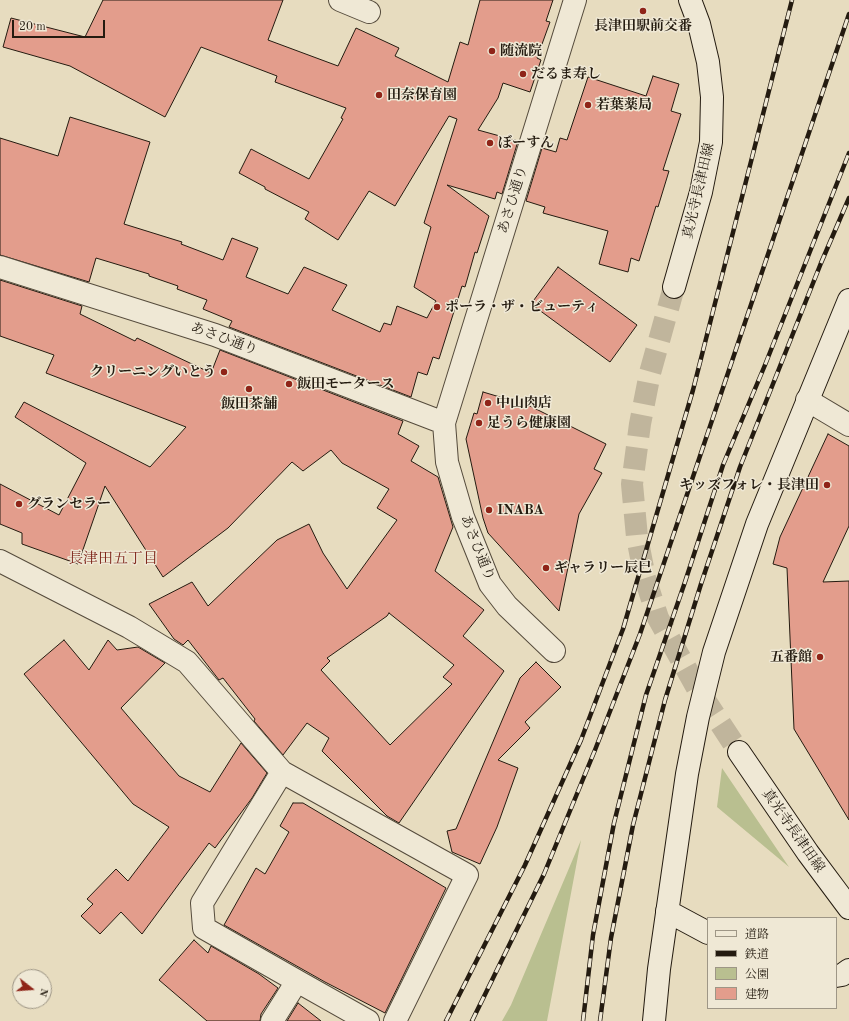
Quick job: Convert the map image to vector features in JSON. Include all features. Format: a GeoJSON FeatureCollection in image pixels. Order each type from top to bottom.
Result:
{"type":"FeatureCollection","features":[{"type":"Feature","properties":{"kind":"street"},"geometry":{"type":"LineString","coordinates":[[340,0],[369,12]]}},
{"type":"Feature","properties":{"kind":"street","name":"あさひ通り"},"geometry":{"type":"LineString","coordinates":[[554,650],[507,606],[490,584],[463,517],[447,462],[444,423],[575,0]]}},
{"type":"Feature","properties":{"kind":"street","name":"真光寺長津田線"},"geometry":{"type":"LineString","coordinates":[[674,287],[701,192],[711,142],[712,97],[708,62],[699,24],[690,0]]}},
{"type":"Feature","properties":{"kind":"street","name":"あさひ通り"},"geometry":{"type":"LineString","coordinates":[[0,267],[214,335],[444,423]]}},
{"type":"Feature","properties":{"kind":"street"},"geometry":{"type":"LineString","coordinates":[[654,1021],[659,968],[687,774],[698,717],[714,652],[757,524],[849,300]]}},
{"type":"Feature","properties":{"kind":"street"},"geometry":{"type":"LineString","coordinates":[[807,400],[849,425]]}},
{"type":"Feature","properties":{"kind":"street"},"geometry":{"type":"LineString","coordinates":[[0,561],[128,627],[187,662],[282,772],[467,875],[395,1021]]}},
{"type":"Feature","properties":{"kind":"street","name":"真光寺長津田線"},"geometry":{"type":"LineString","coordinates":[[739,752],[808,853],[849,908]]}},
{"type":"Feature","properties":{"kind":"street"},"geometry":{"type":"LineString","coordinates":[[282,772],[202,903],[204,928],[368,1021]]}},
{"type":"Feature","properties":{"kind":"street"},"geometry":{"type":"LineString","coordinates":[[667,911],[707,932]]}},
{"type":"Feature","properties":{"kind":"street"},"geometry":{"type":"LineString","coordinates":[[837,976],[842,975],[849,970]]}},
{"type":"Feature","properties":{"kind":"street"},"geometry":{"type":"LineString","coordinates":[[272,1021],[297,981]]}},
{"type":"Feature","properties":{"kind":"green space"},"geometry":{"type":"Polygon","coordinates":[[[722,768],[789,867],[717,807],[722,768]]]}},
{"type":"Feature","properties":{"kind":"green space"},"geometry":{"type":"Polygon","coordinates":[[[581,840],[547,1021],[502,1021],[511,1005],[581,840]]]}},
{"type":"Feature","properties":{"kind":"building"},"geometry":{"type":"Polygon","coordinates":[[[103,0],[283,0],[268,40],[338,66],[356,28],[399,48],[395,56],[448,82],[460,42],[468,45],[480,0],[553,0],[546,21],[550,22],[537,58],[541,60],[530,92],[503,83],[498,98],[478,130],[518,141],[502,194],[497,192],[495,199],[447,185],[489,216],[477,253],[475,252],[465,287],[462,286],[439,359],[433,357],[427,375],[418,372],[411,397],[229,327],[232,321],[203,309],[207,300],[177,289],[178,286],[149,276],[149,274],[96,258],[89,282],[0,255],[0,138],[58,156],[70,117],[150,142],[124,224],[182,242],[181,244],[223,260],[232,238],[258,248],[246,277],[288,294],[304,267],[347,285],[332,310],[380,332],[384,323],[391,325],[397,306],[427,318],[436,301],[414,287],[431,227],[424,223],[457,119],[449,116],[395,206],[369,191],[338,240],[305,219],[309,212],[265,189],[265,187],[239,173],[251,149],[309,179],[343,119],[341,118],[346,108],[275,82],[277,76],[201,47],[165,117],[70,66],[3,47],[11,18],[85,37],[103,0]]]}},
{"type":"Feature","properties":{"kind":"building"},"geometry":{"type":"Polygon","coordinates":[[[653,76],[679,84],[671,111],[681,114],[663,170],[669,171],[658,207],[656,206],[639,261],[631,258],[628,272],[599,264],[608,231],[543,213],[545,207],[526,201],[542,148],[556,152],[560,138],[567,140],[588,77],[646,96],[653,76]]]}},
{"type":"Feature","properties":{"kind":"building"},"geometry":{"type":"Polygon","coordinates":[[[558,267],[637,325],[610,362],[531,304],[558,267]]]}},
{"type":"Feature","properties":{"kind":"building"},"geometry":{"type":"Polygon","coordinates":[[[0,280],[82,306],[80,314],[135,341],[137,338],[211,373],[220,350],[403,421],[398,434],[419,446],[411,461],[438,477],[453,527],[435,571],[484,610],[463,636],[504,671],[399,823],[387,816],[322,751],[329,738],[307,723],[283,755],[254,721],[255,719],[223,678],[219,680],[188,640],[183,645],[174,639],[149,604],[192,582],[208,606],[277,540],[309,524],[323,553],[347,589],[397,520],[377,508],[389,489],[342,463],[331,450],[303,471],[292,462],[228,528],[163,577],[105,486],[78,564],[22,544],[22,533],[0,524],[0,484],[59,515],[86,463],[15,417],[24,402],[150,467],[186,427],[46,373],[54,355],[0,336],[0,280]],[[389,613],[387,616],[327,658],[330,661],[321,670],[390,745],[452,684],[443,677],[454,665],[389,613]]]}},
{"type":"Feature","properties":{"kind":"building"},"geometry":{"type":"Polygon","coordinates":[[[483,392],[530,406],[606,444],[594,469],[602,473],[579,514],[559,611],[488,533],[483,518],[466,439],[474,413],[477,414],[483,392]]]}},
{"type":"Feature","properties":{"kind":"building","name":"五番館"},"geometry":{"type":"Polygon","coordinates":[[[828,434],[849,446],[849,526],[823,582],[849,581],[849,820],[794,729],[787,568],[773,564],[780,537],[828,434]]]}},
{"type":"Feature","properties":{"kind":"building"},"geometry":{"type":"Polygon","coordinates":[[[64,640],[89,670],[108,640],[117,650],[138,647],[165,663],[121,708],[179,776],[210,792],[241,743],[267,773],[252,798],[215,848],[209,843],[142,934],[121,912],[100,934],[81,916],[93,904],[87,899],[116,869],[128,881],[169,827],[133,804],[24,674],[64,640]]]}},
{"type":"Feature","properties":{"kind":"building"},"geometry":{"type":"Polygon","coordinates":[[[536,662],[561,687],[525,722],[530,728],[498,760],[518,768],[497,827],[480,864],[452,852],[447,831],[456,829],[520,678],[536,662]]]}},
{"type":"Feature","properties":{"kind":"building"},"geometry":{"type":"Polygon","coordinates":[[[293,803],[303,803],[446,888],[385,1013],[325,982],[224,925],[256,868],[265,874],[289,832],[280,826],[293,803]]]}},
{"type":"Feature","properties":{"kind":"building"},"geometry":{"type":"Polygon","coordinates":[[[194,940],[208,953],[211,946],[259,974],[278,988],[261,1014],[260,1021],[207,1021],[159,980],[194,940]]]}},
{"type":"Feature","properties":{"kind":"building"},"geometry":{"type":"Polygon","coordinates":[[[298,1003],[321,1021],[287,1021],[298,1003]]]}},
{"type":"Feature","properties":{"kind":"tunnel"},"geometry":{"type":"LineString","coordinates":[[674,287],[650,373],[640,424],[632,484],[637,537],[645,578],[658,618],[697,688],[739,752]]}},
{"type":"Feature","properties":{"kind":"railway"},"geometry":{"type":"LineString","coordinates":[[446,1021],[525,865],[581,740],[623,629],[693,390],[792,0]]}},
{"type":"Feature","properties":{"kind":"railway"},"geometry":{"type":"LineString","coordinates":[[472,1021],[544,874],[595,750],[640,634],[849,14]]}},
{"type":"Feature","properties":{"kind":"railway"},"geometry":{"type":"LineString","coordinates":[[583,1021],[593,935],[614,823],[646,695],[723,465],[765,365],[849,153]]}},
{"type":"Feature","properties":{"kind":"railway"},"geometry":{"type":"LineString","coordinates":[[600,1021],[611,938],[633,825],[665,700],[701,584],[740,467],[821,263],[849,198]]}},
{"type":"Feature","properties":{"kind":"place","name":"長津田駅前交番"},"geometry":{"type":"Point","coordinates":[643,11]}},
{"type":"Feature","properties":{"kind":"place","name":"随流院"},"geometry":{"type":"Point","coordinates":[492,51]}},
{"type":"Feature","properties":{"kind":"place","name":"だるま寿し"},"geometry":{"type":"Point","coordinates":[523,74]}},
{"type":"Feature","properties":{"kind":"place","name":"田奈保育園"},"geometry":{"type":"Point","coordinates":[379,95]}},
{"type":"Feature","properties":{"kind":"place","name":"若葉薬局"},"geometry":{"type":"Point","coordinates":[588,105]}},
{"type":"Feature","properties":{"kind":"place","name":"ぼーすん"},"geometry":{"type":"Point","coordinates":[490,143]}},
{"type":"Feature","properties":{"kind":"place","name":"ポーラ・ザ・ビューティ"},"geometry":{"type":"Point","coordinates":[437,307]}},
{"type":"Feature","properties":{"kind":"place","name":"クリーニングいとう"},"geometry":{"type":"Point","coordinates":[224,372]}},
{"type":"Feature","properties":{"kind":"place","name":"飯田モータース"},"geometry":{"type":"Point","coordinates":[289,384]}},
{"type":"Feature","properties":{"kind":"place","name":"飯田茶舗"},"geometry":{"type":"Point","coordinates":[249,389]}},
{"type":"Feature","properties":{"kind":"place","name":"中山肉店"},"geometry":{"type":"Point","coordinates":[488,403]}},
{"type":"Feature","properties":{"kind":"place","name":"足うら健康園"},"geometry":{"type":"Point","coordinates":[479,423]}},
{"type":"Feature","properties":{"kind":"place","name":"キッズフォレ・長津田"},"geometry":{"type":"Point","coordinates":[827,485]}},
{"type":"Feature","properties":{"kind":"place","name":"グランセラー"},"geometry":{"type":"Point","coordinates":[19,504]}},
{"type":"Feature","properties":{"kind":"place","name":"INABA"},"geometry":{"type":"Point","coordinates":[489,510]}},
{"type":"Feature","properties":{"kind":"place","name":"ギャラリー辰巳"},"geometry":{"type":"Point","coordinates":[546,568]}},
{"type":"Feature","properties":{"kind":"place","name":"五番館"},"geometry":{"type":"Point","coordinates":[820,657]}},
{"type":"Feature","properties":{"kind":"district","name":"長津田五丁目"},"geometry":{"type":"Point","coordinates":[113,559]}}]}
